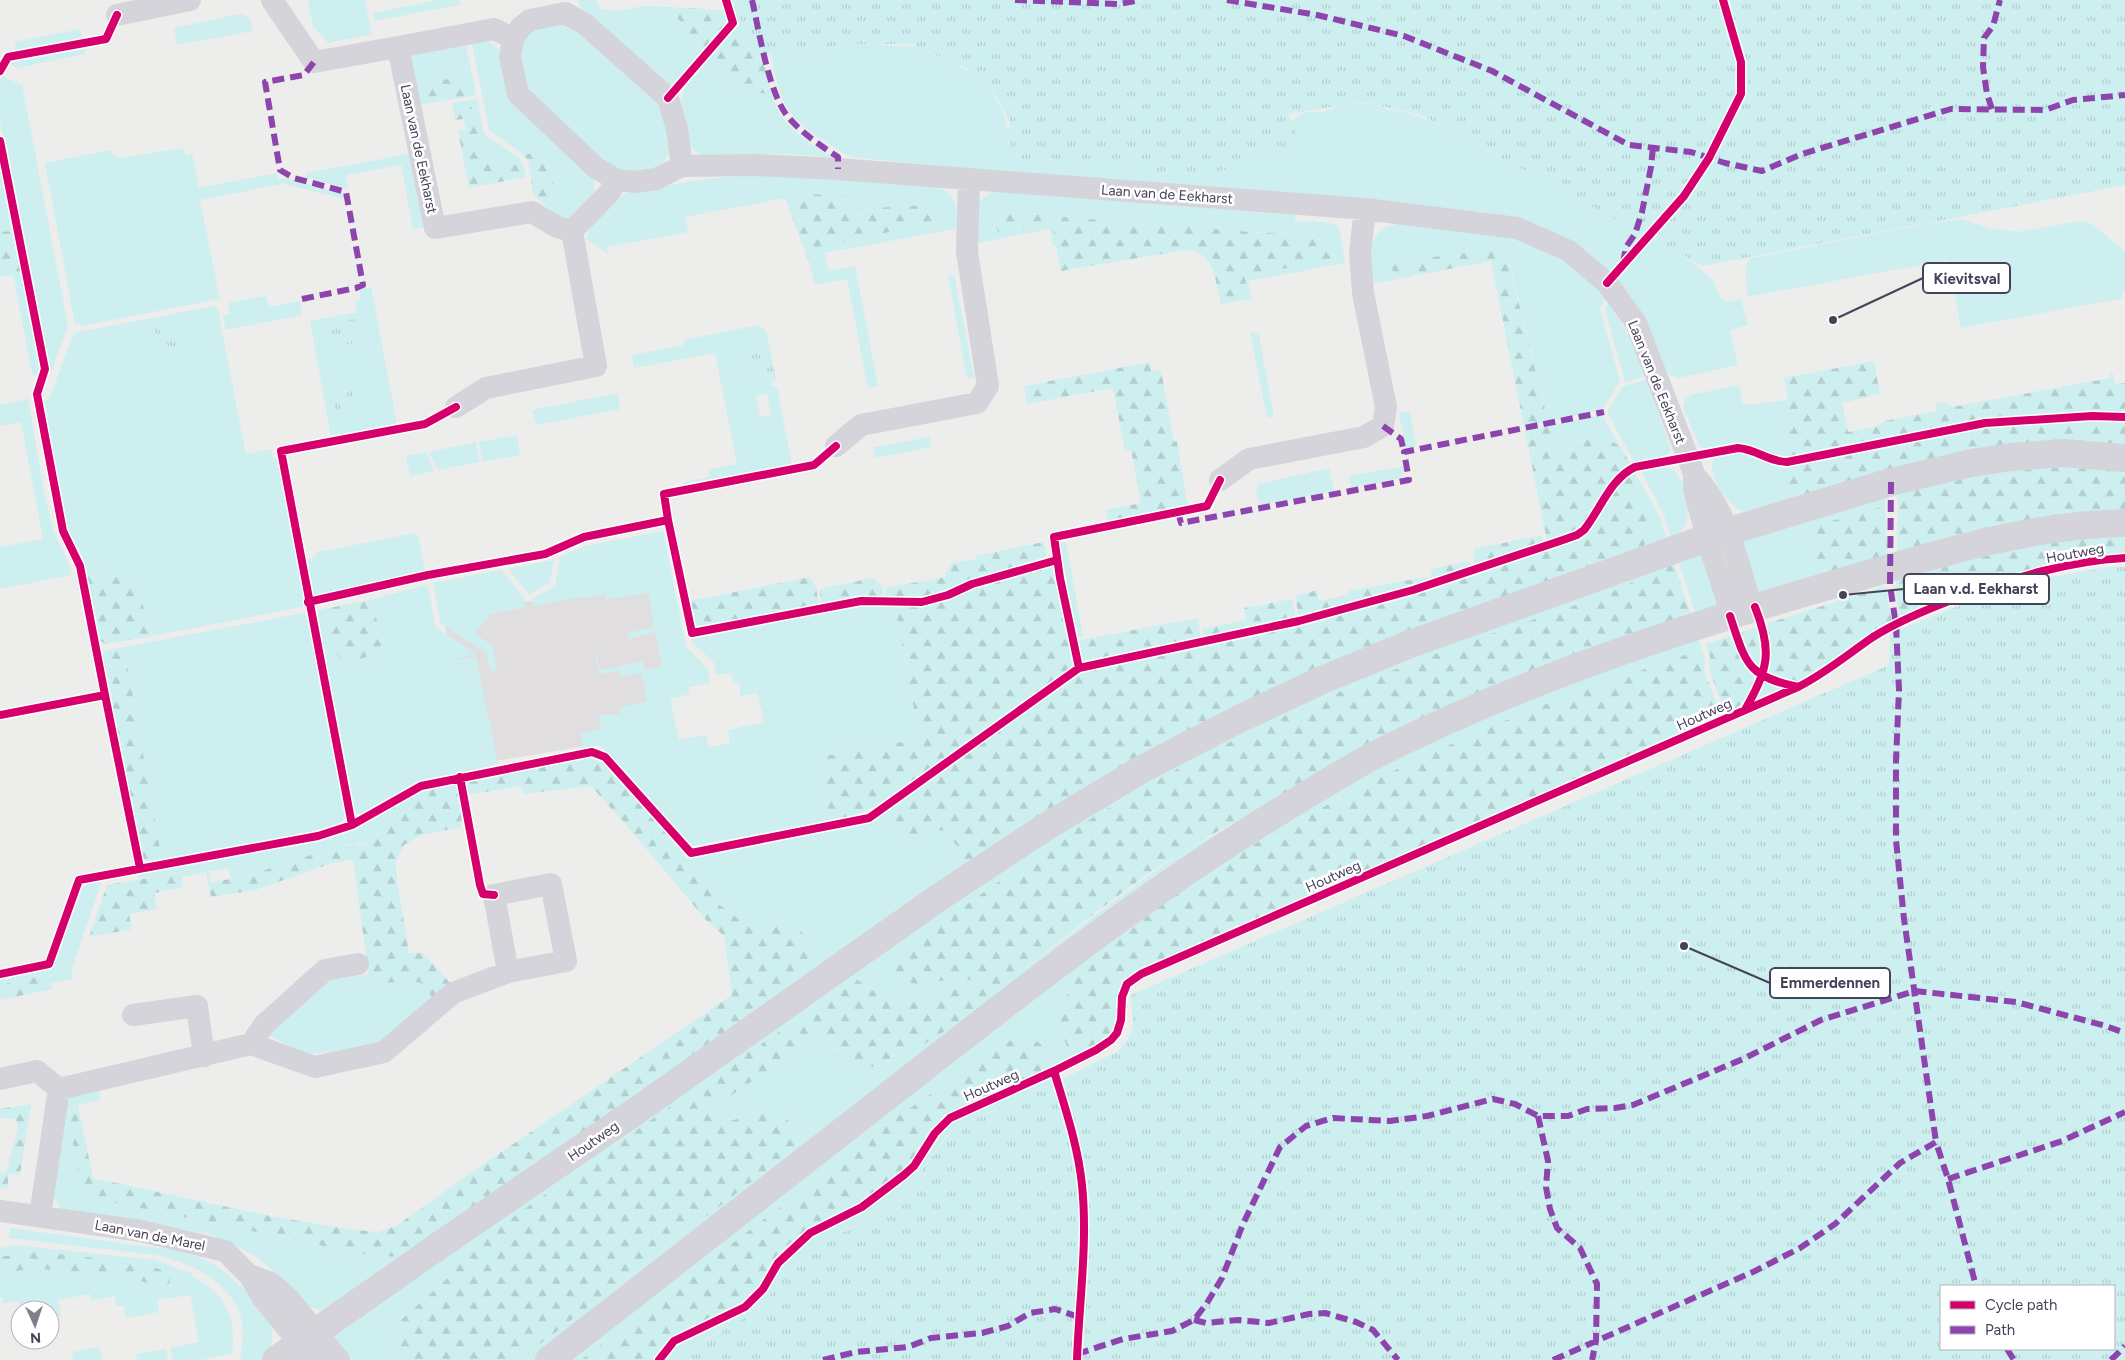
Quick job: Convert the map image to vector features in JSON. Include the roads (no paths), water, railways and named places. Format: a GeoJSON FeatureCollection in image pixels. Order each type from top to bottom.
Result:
{"type":"FeatureCollection","features":[{"type":"Feature","properties":{"kind":"street"},"geometry":{"type":"LineString","coordinates":[[117,15],[190,0]]}},
{"type":"Feature","properties":{"kind":"street"},"geometry":{"type":"LineString","coordinates":[[272,0],[314,62],[494,29],[514,38],[520,27],[530,20],[566,7],[668,98],[677,128],[682,166]]}},
{"type":"Feature","properties":{"kind":"street","name":"Laan van de Eekharst"},"geometry":{"type":"LineString","coordinates":[[514,38],[510,58],[518,94],[596,168],[617,180],[634,182],[656,179],[682,166],[759,165],[969,179],[1365,209],[1516,228],[1569,251],[1608,283],[1636,323],[1694,476],[1706,487],[1717,535],[1730,616]]}},
{"type":"Feature","properties":{"kind":"street","name":"Laan van de Eekharst"},"geometry":{"type":"LineString","coordinates":[[398,47],[435,228],[532,212],[557,227],[572,231]]}},
{"type":"Feature","properties":{"kind":"street"},"geometry":{"type":"LineString","coordinates":[[836,446],[861,425],[977,403],[988,386],[967,252],[969,179]]}},
{"type":"Feature","properties":{"kind":"street"},"geometry":{"type":"LineString","coordinates":[[456,407],[486,388],[596,366],[572,231],[609,193],[617,180]]}},
{"type":"Feature","properties":{"kind":"street"},"geometry":{"type":"LineString","coordinates":[[1220,480],[1249,459],[1364,437],[1383,426],[1386,406],[1363,292],[1360,253],[1365,209]]}},
{"type":"Feature","properties":{"kind":"street","name":"Houtweg"},"geometry":{"type":"LineString","coordinates":[[276,1360],[310,1345],[938,898],[1044,828],[1144,768],[1239,719],[1331,676],[1410,644],[1717,535],[1891,482],[1972,463],[2012,457],[2063,453],[2125,458]]}},
{"type":"Feature","properties":{"kind":"street","name":"Houtweg"},"geometry":{"type":"LineString","coordinates":[[549,1360],[992,1014],[1157,891],[1204,858],[1369,758],[1467,711],[1551,677],[1755,607],[1957,549],[2026,533],[2097,524],[2125,523]]}},
{"type":"Feature","properties":{"kind":"street","name":"Laan van de Eekharst"},"geometry":{"type":"LineString","coordinates":[[1717,535],[1755,607]]}},
{"type":"Feature","properties":{"kind":"street"},"geometry":{"type":"LineString","coordinates":[[251,1044],[264,1026],[325,970],[358,964]]}},
{"type":"Feature","properties":{"kind":"street"},"geometry":{"type":"LineString","coordinates":[[59,1089],[251,1044],[315,1067],[384,1052],[453,993],[508,972]]}},
{"type":"Feature","properties":{"kind":"street"},"geometry":{"type":"LineString","coordinates":[[133,1015],[197,1006],[204,1056]]}},
{"type":"Feature","properties":{"kind":"street"},"geometry":{"type":"LineString","coordinates":[[0,1079],[37,1071],[59,1089]]}},
{"type":"Feature","properties":{"kind":"street"},"geometry":{"type":"LineString","coordinates":[[40,1216],[59,1089]]}},
{"type":"Feature","properties":{"kind":"street","name":"Laan van de Marel"},"geometry":{"type":"LineString","coordinates":[[0,1211],[141,1231],[225,1251],[249,1275],[271,1283],[288,1298],[310,1345],[339,1360]]}},
{"type":"Feature","properties":{"kind":"place","name":"Kievitsval"},"geometry":{"type":"Point","coordinates":[1833,320]}},
{"type":"Feature","properties":{"kind":"place","name":"Laan v.d. Eekharst"},"geometry":{"type":"Point","coordinates":[1843,595]}},
{"type":"Feature","properties":{"kind":"place","name":"Emmerdennen"},"geometry":{"type":"Point","coordinates":[1684,946]}}]}
